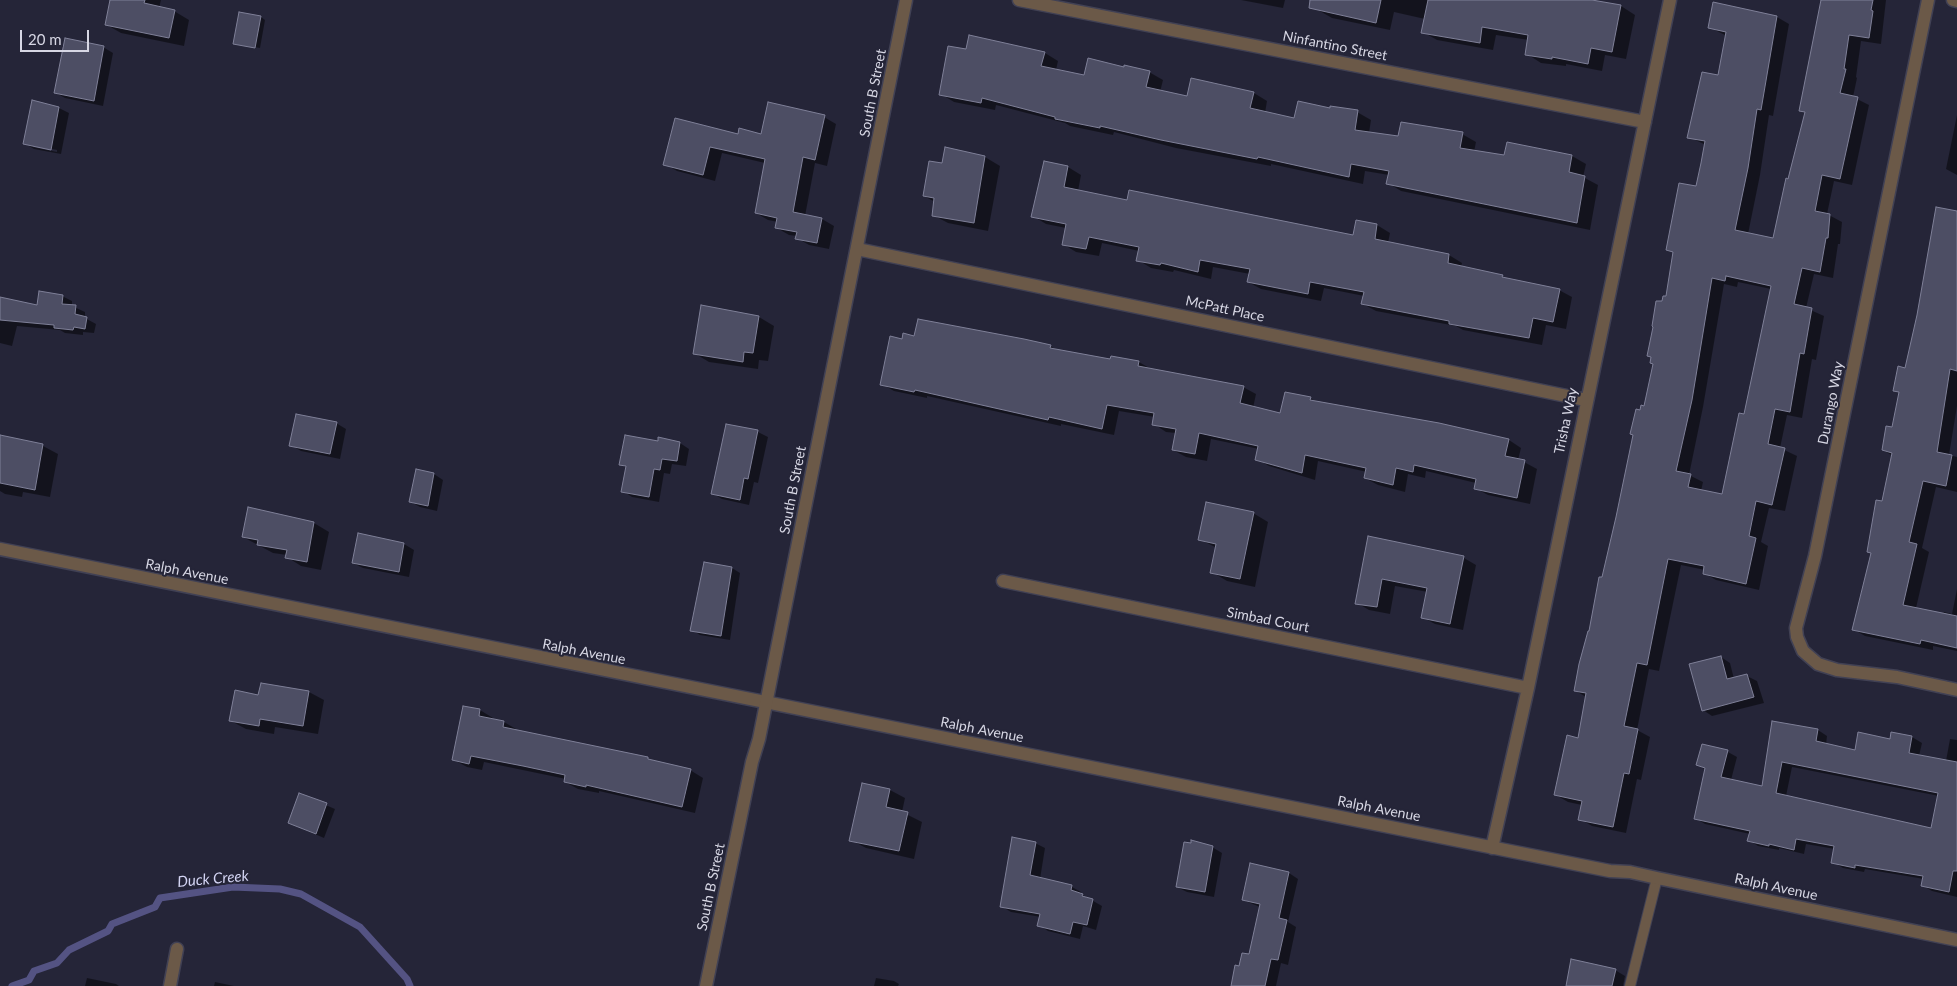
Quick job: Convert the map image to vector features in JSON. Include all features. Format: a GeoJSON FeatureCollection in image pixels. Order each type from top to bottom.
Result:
{"type":"FeatureCollection","features":[{"type":"Feature","properties":{"kind":"street","name":"South B Street"},"geometry":{"type":"LineString","coordinates":[[706,986],[765,703],[906,0]]}},
{"type":"Feature","properties":{"kind":"street","name":"Ninfantino Street"},"geometry":{"type":"LineString","coordinates":[[1019,0],[1645,122]]}},
{"type":"Feature","properties":{"kind":"street","name":"Trisha Way"},"geometry":{"type":"LineString","coordinates":[[1492,848],[1528,688],[1670,0]]}},
{"type":"Feature","properties":{"kind":"street","name":"Durango Way"},"geometry":{"type":"LineString","coordinates":[[1928,0],[1815,556],[1796,628],[1796,637],[1803,651],[1818,664],[1838,670],[1896,677],[1957,690]]}},
{"type":"Feature","properties":{"kind":"street"},"geometry":{"type":"LineString","coordinates":[[1953,0],[1957,1]]}},
{"type":"Feature","properties":{"kind":"street","name":"McPatt Place"},"geometry":{"type":"LineString","coordinates":[[857,249],[1586,400]]}},
{"type":"Feature","properties":{"kind":"street","name":"Ralph Avenue"},"geometry":{"type":"LineString","coordinates":[[0,549],[1492,848],[1610,871],[1630,872],[1957,940]]}},
{"type":"Feature","properties":{"kind":"street","name":"Simbad Court"},"geometry":{"type":"LineString","coordinates":[[1002,582],[1528,688]]}},
{"type":"Feature","properties":{"kind":"street"},"geometry":{"type":"LineString","coordinates":[[170,986],[177,949]]}},
{"type":"Feature","properties":{"kind":"lane"},"geometry":{"type":"LineString","coordinates":[[1630,986],[1656,878]]}},
{"type":"Feature","properties":{"kind":"building"},"geometry":{"type":"Polygon","coordinates":[[[110,0],[145,0],[144,3],[175,10],[169,38],[105,25],[110,0]]]}},
{"type":"Feature","properties":{"kind":"building"},"geometry":{"type":"Polygon","coordinates":[[[1310,0],[1381,0],[1376,23],[1309,8],[1310,0]]]}},
{"type":"Feature","properties":{"kind":"building"},"geometry":{"type":"Polygon","coordinates":[[[1428,0],[1592,0],[1621,5],[1612,52],[1591,48],[1588,64],[1552,57],[1552,59],[1525,55],[1528,35],[1482,27],[1480,43],[1421,33],[1428,0]]]}},
{"type":"Feature","properties":{"kind":"building"},"geometry":{"type":"Polygon","coordinates":[[[1821,0],[1873,0],[1869,38],[1849,35],[1844,69],[1846,69],[1840,93],[1858,97],[1840,179],[1822,175],[1815,211],[1830,214],[1828,238],[1826,238],[1820,272],[1802,268],[1794,304],[1812,308],[1804,354],[1800,353],[1790,412],[1775,409],[1768,444],[1785,448],[1772,505],[1756,501],[1749,536],[1756,538],[1746,584],[1703,574],[1704,566],[1668,559],[1647,665],[1637,663],[1624,726],[1638,729],[1629,774],[1624,773],[1613,827],[1578,820],[1582,801],[1554,795],[1567,735],[1578,738],[1586,693],[1574,691],[1579,664],[1589,631],[1599,577],[1602,577],[1616,517],[1633,435],[1630,434],[1636,409],[1640,410],[1641,405],[1644,406],[1653,364],[1650,363],[1651,357],[1647,356],[1656,301],[1662,301],[1663,296],[1666,296],[1673,252],[1666,250],[1679,183],[1696,186],[1701,163],[1705,141],[1687,138],[1702,72],[1718,75],[1726,32],[1708,28],[1713,2],[1777,16],[1761,110],[1757,109],[1748,168],[1735,230],[1773,238],[1786,178],[1788,179],[1805,112],[1799,111],[1821,0]],[[1726,276],[1725,281],[1712,278],[1692,400],[1676,471],[1691,474],[1688,487],[1722,494],[1739,413],[1744,414],[1771,286],[1726,276]]]}},
{"type":"Feature","properties":{"kind":"building"},"geometry":{"type":"Polygon","coordinates":[[[239,12],[261,16],[255,48],[233,44],[239,12]]]}},
{"type":"Feature","properties":{"kind":"building"},"geometry":{"type":"Polygon","coordinates":[[[969,35],[1045,52],[1041,66],[1084,75],[1088,58],[1150,71],[1146,87],[1187,96],[1191,78],[1254,92],[1250,108],[1294,118],[1298,101],[1330,108],[1330,106],[1358,110],[1355,130],[1398,136],[1401,122],[1463,132],[1460,148],[1504,155],[1507,142],[1572,155],[1569,172],[1585,176],[1577,223],[1386,184],[1389,171],[1351,164],[1349,177],[1258,157],[1257,159],[1100,126],[1100,128],[1055,119],[1055,117],[982,98],[981,103],[939,95],[948,46],[966,49],[969,35]]]}},
{"type":"Feature","properties":{"kind":"building"},"geometry":{"type":"Polygon","coordinates":[[[65,38],[104,46],[94,101],[54,93],[65,38]]]}},
{"type":"Feature","properties":{"kind":"building"},"geometry":{"type":"Polygon","coordinates":[[[32,100],[59,107],[51,150],[23,144],[32,100]]]}},
{"type":"Feature","properties":{"kind":"building"},"geometry":{"type":"Polygon","coordinates":[[[768,102],[825,115],[815,160],[803,157],[793,212],[822,218],[817,243],[795,239],[797,232],[775,228],[777,218],[755,213],[765,159],[710,147],[703,175],[663,165],[675,118],[738,134],[739,128],[761,134],[768,102]]]}},
{"type":"Feature","properties":{"kind":"building"},"geometry":{"type":"Polygon","coordinates":[[[945,147],[985,156],[974,223],[932,216],[934,198],[923,196],[929,161],[942,163],[945,147]]]}},
{"type":"Feature","properties":{"kind":"building"},"geometry":{"type":"Polygon","coordinates":[[[1044,161],[1068,166],[1064,187],[1127,200],[1129,190],[1353,235],[1356,220],[1377,224],[1375,239],[1449,254],[1448,263],[1560,289],[1553,322],[1533,318],[1529,338],[1449,324],[1449,321],[1361,304],[1364,292],[1310,282],[1308,294],[1247,282],[1250,269],[1200,260],[1198,272],[1161,263],[1160,265],[1136,261],[1139,247],[1089,237],[1086,249],[1062,245],[1066,224],[1031,217],[1044,161]]]}},
{"type":"Feature","properties":{"kind":"building"},"geometry":{"type":"Polygon","coordinates":[[[1936,207],[1957,211],[1957,371],[1950,369],[1937,452],[1952,455],[1946,486],[1923,481],[1909,542],[1917,544],[1903,605],[1957,616],[1957,648],[1921,640],[1920,644],[1852,630],[1871,553],[1867,552],[1876,500],[1882,501],[1892,453],[1882,450],[1886,426],[1892,427],[1899,392],[1893,391],[1898,366],[1905,368],[1917,315],[1936,207]]]}},
{"type":"Feature","properties":{"kind":"building"},"geometry":{"type":"Polygon","coordinates":[[[39,291],[63,295],[62,304],[76,305],[75,314],[87,317],[85,329],[74,327],[73,330],[54,328],[54,325],[0,320],[0,297],[37,305],[39,291]]]}},
{"type":"Feature","properties":{"kind":"building"},"geometry":{"type":"Polygon","coordinates":[[[701,305],[759,316],[753,353],[744,352],[743,362],[693,354],[701,305]]]}},
{"type":"Feature","properties":{"kind":"building"},"geometry":{"type":"Polygon","coordinates":[[[918,319],[1024,339],[1051,345],[1050,348],[1110,359],[1111,356],[1139,361],[1138,366],[1244,386],[1240,403],[1280,413],[1285,392],[1311,397],[1310,400],[1439,423],[1509,439],[1505,456],[1525,460],[1517,498],[1474,489],[1476,479],[1414,465],[1413,472],[1396,468],[1393,485],[1364,478],[1366,468],[1305,455],[1302,473],[1255,460],[1258,446],[1199,433],[1195,454],[1172,450],[1176,429],[1152,425],[1154,413],[1107,405],[1102,429],[1049,417],[1048,420],[915,390],[914,392],[880,385],[890,336],[902,339],[903,333],[914,336],[918,319]]]}},
{"type":"Feature","properties":{"kind":"building"},"geometry":{"type":"Polygon","coordinates":[[[296,414],[337,422],[330,454],[289,446],[296,414]]]}},
{"type":"Feature","properties":{"kind":"building"},"geometry":{"type":"Polygon","coordinates":[[[726,424],[758,430],[748,479],[744,478],[740,500],[711,494],[726,424]]]}},
{"type":"Feature","properties":{"kind":"building"},"geometry":{"type":"Polygon","coordinates":[[[0,435],[43,444],[35,490],[0,483],[0,435]]]}},
{"type":"Feature","properties":{"kind":"building"},"geometry":{"type":"Polygon","coordinates":[[[625,435],[658,441],[658,437],[680,442],[677,461],[662,459],[660,470],[654,469],[649,497],[621,492],[626,466],[619,465],[625,435]]]}},
{"type":"Feature","properties":{"kind":"building"},"geometry":{"type":"Polygon","coordinates":[[[416,469],[434,473],[428,506],[409,502],[416,469]]]}},
{"type":"Feature","properties":{"kind":"building"},"geometry":{"type":"Polygon","coordinates":[[[1206,502],[1254,512],[1240,579],[1210,573],[1216,544],[1198,540],[1206,502]]]}},
{"type":"Feature","properties":{"kind":"building"},"geometry":{"type":"Polygon","coordinates":[[[248,507],[314,522],[307,562],[285,558],[287,550],[257,545],[258,540],[242,537],[248,507]]]}},
{"type":"Feature","properties":{"kind":"building"},"geometry":{"type":"Polygon","coordinates":[[[358,533],[404,543],[399,572],[352,563],[358,533]]]}},
{"type":"Feature","properties":{"kind":"building"},"geometry":{"type":"Polygon","coordinates":[[[1368,536],[1464,556],[1450,624],[1421,618],[1427,588],[1382,579],[1377,607],[1355,604],[1368,536]]]}},
{"type":"Feature","properties":{"kind":"building"},"geometry":{"type":"Polygon","coordinates":[[[704,562],[732,567],[721,636],[690,631],[704,562]]]}},
{"type":"Feature","properties":{"kind":"building"},"geometry":{"type":"Polygon","coordinates":[[[1721,656],[1727,679],[1747,674],[1754,697],[1702,711],[1689,664],[1721,656]]]}},
{"type":"Feature","properties":{"kind":"building"},"geometry":{"type":"Polygon","coordinates":[[[261,683],[309,691],[303,726],[260,719],[259,726],[229,721],[235,690],[258,695],[261,683]]]}},
{"type":"Feature","properties":{"kind":"building"},"geometry":{"type":"Polygon","coordinates":[[[463,706],[480,709],[479,716],[504,721],[503,727],[648,757],[648,759],[691,769],[682,807],[586,785],[586,787],[564,782],[565,775],[523,766],[471,756],[469,764],[452,760],[463,706]]]}},
{"type":"Feature","properties":{"kind":"building"},"geometry":{"type":"Polygon","coordinates":[[[1772,721],[1818,729],[1816,741],[1855,750],[1858,732],[1890,739],[1891,732],[1912,736],[1909,753],[1957,762],[1957,871],[1953,871],[1949,892],[1921,886],[1923,876],[1855,865],[1855,868],[1831,863],[1834,846],[1796,839],[1794,850],[1769,844],[1769,846],[1747,841],[1750,831],[1694,819],[1705,768],[1696,765],[1702,744],[1728,750],[1721,777],[1762,786],[1772,721]],[[1782,762],[1776,793],[1931,828],[1938,793],[1782,762]]]}},
{"type":"Feature","properties":{"kind":"building"},"geometry":{"type":"Polygon","coordinates":[[[862,783],[890,789],[886,807],[908,812],[899,851],[849,841],[862,783]]]}},
{"type":"Feature","properties":{"kind":"building"},"geometry":{"type":"Polygon","coordinates":[[[299,793],[327,803],[316,834],[288,823],[299,793]]]}},
{"type":"Feature","properties":{"kind":"building"},"geometry":{"type":"Polygon","coordinates":[[[1012,837],[1036,842],[1030,875],[1072,885],[1071,890],[1093,899],[1087,925],[1073,922],[1070,934],[1037,926],[1040,914],[1000,907],[1012,837]]]}},
{"type":"Feature","properties":{"kind":"building"},"geometry":{"type":"Polygon","coordinates":[[[1191,840],[1213,846],[1205,892],[1176,887],[1184,842],[1191,843],[1191,840]]]}},
{"type":"Feature","properties":{"kind":"building"},"geometry":{"type":"Polygon","coordinates":[[[1250,863],[1289,872],[1279,918],[1287,920],[1278,960],[1271,959],[1265,986],[1231,986],[1235,965],[1239,966],[1242,953],[1249,954],[1260,904],[1242,900],[1250,863]]]}},
{"type":"Feature","properties":{"kind":"building"},"geometry":{"type":"Polygon","coordinates":[[[1571,959],[1616,969],[1612,986],[1566,986],[1571,959]]]}},
{"type":"Feature","properties":{"kind":"waterway","name":"Duck Creek"},"geometry":{"type":"LineString","coordinates":[[12,986],[29,980],[34,971],[57,963],[69,950],[108,931],[112,924],[155,907],[160,898],[233,887],[280,889],[301,894],[360,927],[407,979],[410,986]]}}]}
